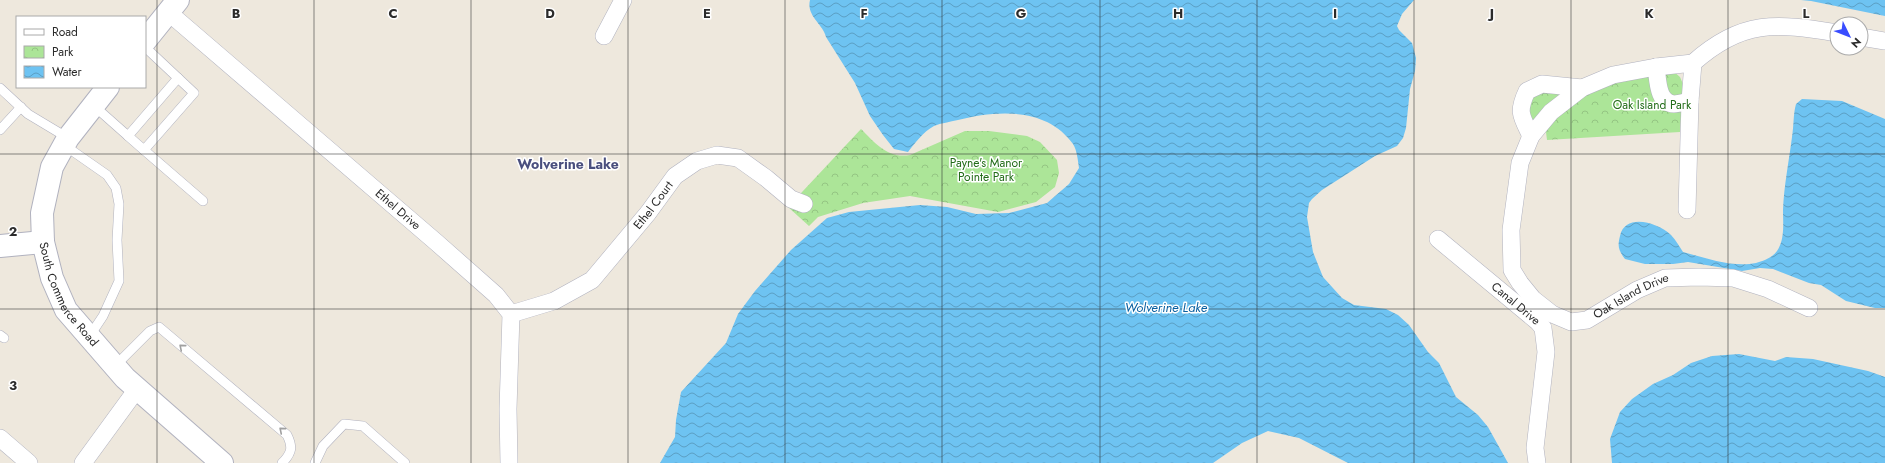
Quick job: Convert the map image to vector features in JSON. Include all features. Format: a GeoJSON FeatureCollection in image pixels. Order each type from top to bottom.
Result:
{"type":"FeatureCollection","features":[{"type":"Feature","properties":{"kind":"street"},"geometry":{"type":"LineString","coordinates":[[604,36],[623,0]]}},
{"type":"Feature","properties":{"kind":"street"},"geometry":{"type":"LineString","coordinates":[[146,40],[173,6]]}},
{"type":"Feature","properties":{"kind":"street","name":"Ethel Drive"},"geometry":{"type":"LineString","coordinates":[[173,6],[496,295],[511,314]]}},
{"type":"Feature","properties":{"kind":"street"},"geometry":{"type":"LineString","coordinates":[[1687,210],[1690,101],[1693,64],[1711,48],[1732,36],[1761,27],[1793,26],[1829,33]]}},
{"type":"Feature","properties":{"kind":"street"},"geometry":{"type":"LineString","coordinates":[[1869,38],[1885,41]]}},
{"type":"Feature","properties":{"kind":"street","name":"Oak Island Drive"},"geometry":{"type":"LineString","coordinates":[[1693,64],[1656,67],[1613,75],[1582,88],[1551,112],[1530,136],[1520,163],[1511,230],[1510,249],[1512,270],[1520,283],[1529,305],[1571,322],[1587,320],[1637,290],[1665,278],[1733,278],[1768,290],[1809,308]]}},
{"type":"Feature","properties":{"kind":"street"},"geometry":{"type":"LineString","coordinates":[[1656,67],[1661,95],[1666,101],[1674,104],[1690,101]]}},
{"type":"Feature","properties":{"kind":"street","name":"Oak Island Drive"},"geometry":{"type":"LineString","coordinates":[[1530,136],[1522,118],[1520,104],[1527,91],[1542,84],[1582,88]]}},
{"type":"Feature","properties":{"kind":"street","name":"South Commerce Road"},"geometry":{"type":"LineString","coordinates":[[107,88],[66,142],[52,167],[42,213],[43,242],[52,278],[66,310],[115,367],[137,389],[222,463]]}},
{"type":"Feature","properties":{"kind":"street","name":"Ethel Court"},"geometry":{"type":"LineString","coordinates":[[511,314],[554,301],[592,280],[648,213],[675,176],[697,161],[717,155],[738,158],[766,178],[791,199],[804,204]]}},
{"type":"Feature","properties":{"kind":"street","name":"Canal Drive"},"geometry":{"type":"LineString","coordinates":[[1438,239],[1529,305],[1543,328],[1546,352],[1535,448],[1537,463]]}},
{"type":"Feature","properties":{"kind":"street"},"geometry":{"type":"LineString","coordinates":[[0,245],[43,242]]}},
{"type":"Feature","properties":{"kind":"street"},"geometry":{"type":"LineString","coordinates":[[509,463],[508,408],[511,314]]}},
{"type":"Feature","properties":{"kind":"street"},"geometry":{"type":"LineString","coordinates":[[83,463],[137,389]]}},
{"type":"Feature","properties":{"kind":"street"},"geometry":{"type":"LineString","coordinates":[[0,438],[30,463]]}},
{"type":"Feature","properties":{"kind":"lane"},"geometry":{"type":"LineString","coordinates":[[144,150],[194,93],[146,48]]}},
{"type":"Feature","properties":{"kind":"lane"},"geometry":{"type":"LineString","coordinates":[[128,136],[178,78]]}},
{"type":"Feature","properties":{"kind":"lane"},"geometry":{"type":"LineString","coordinates":[[0,88],[28,114],[107,175],[116,188],[120,204],[117,240],[118,281],[103,316],[89,337]]}},
{"type":"Feature","properties":{"kind":"lane"},"geometry":{"type":"LineString","coordinates":[[93,105],[203,202]]}},
{"type":"Feature","properties":{"kind":"lane"},"geometry":{"type":"LineString","coordinates":[[0,130],[21,107]]}},
{"type":"Feature","properties":{"kind":"lane"},"geometry":{"type":"LineString","coordinates":[[115,367],[150,331],[159,328],[287,435],[292,444],[289,456],[282,463]]}},
{"type":"Feature","properties":{"kind":"lane"},"geometry":{"type":"LineString","coordinates":[[315,463],[323,446],[344,424],[363,426],[405,463]]}},
{"type":"Feature","properties":{"kind":"green space","name":"Oak Island Park"},"geometry":{"type":"Polygon","coordinates":[[[1672,70],[1680,77],[1683,84],[1680,132],[1547,140],[1546,132],[1542,133],[1528,120],[1530,99],[1533,94],[1672,70]]]}},
{"type":"Feature","properties":{"kind":"green space","name":"Payne's Manor Pointe Park"},"geometry":{"type":"Polygon","coordinates":[[[861,129],[882,149],[895,155],[902,156],[910,155],[965,131],[989,131],[1027,136],[1040,142],[1057,160],[1059,173],[1055,187],[1036,202],[998,212],[910,196],[863,203],[818,217],[809,226],[788,207],[861,129]]]}},
{"type":"Feature","properties":{"kind":"water","name":"Wolverine Lake"},"geometry":{"type":"Polygon","coordinates":[[[810,0],[1414,0],[1402,14],[1397,26],[1412,43],[1416,58],[1415,71],[1410,89],[1406,128],[1403,138],[1397,146],[1375,156],[1322,190],[1312,199],[1309,203],[1307,217],[1313,252],[1323,277],[1342,298],[1354,305],[1386,309],[1398,315],[1409,325],[1428,352],[1439,363],[1456,397],[1478,415],[1488,427],[1508,463],[1348,463],[1299,438],[1268,431],[1242,443],[1213,463],[660,463],[675,437],[676,420],[681,392],[726,343],[738,314],[755,291],[791,250],[827,218],[849,212],[920,205],[947,207],[976,214],[1009,213],[1047,203],[1069,184],[1079,168],[1074,146],[1062,132],[1050,123],[1020,114],[989,114],[940,124],[926,131],[908,152],[894,149],[870,116],[855,83],[810,11],[810,0]]]}},
{"type":"Feature","properties":{"kind":"water"},"geometry":{"type":"Polygon","coordinates":[[[1801,0],[1885,0],[1885,16],[1811,1],[1801,0]]]}},
{"type":"Feature","properties":{"kind":"water"},"geometry":{"type":"Polygon","coordinates":[[[1802,99],[1842,101],[1885,119],[1885,308],[1875,308],[1846,301],[1821,285],[1809,283],[1773,269],[1760,268],[1742,271],[1688,262],[1673,264],[1645,264],[1625,259],[1619,249],[1620,236],[1623,229],[1628,224],[1635,222],[1658,226],[1665,230],[1673,237],[1683,252],[1720,262],[1738,264],[1756,263],[1773,256],[1781,242],[1784,191],[1793,133],[1795,108],[1796,104],[1802,99]]]}},
{"type":"Feature","properties":{"kind":"water"},"geometry":{"type":"Polygon","coordinates":[[[1739,354],[1775,361],[1786,357],[1813,359],[1868,371],[1885,377],[1885,463],[1612,463],[1610,439],[1620,412],[1632,399],[1653,384],[1673,375],[1691,363],[1712,356],[1739,354]]]}},
{"type":"Feature","properties":{"kind":"district","name":"Wolverine Lake"},"geometry":{"type":"Point","coordinates":[568,164]}}]}
